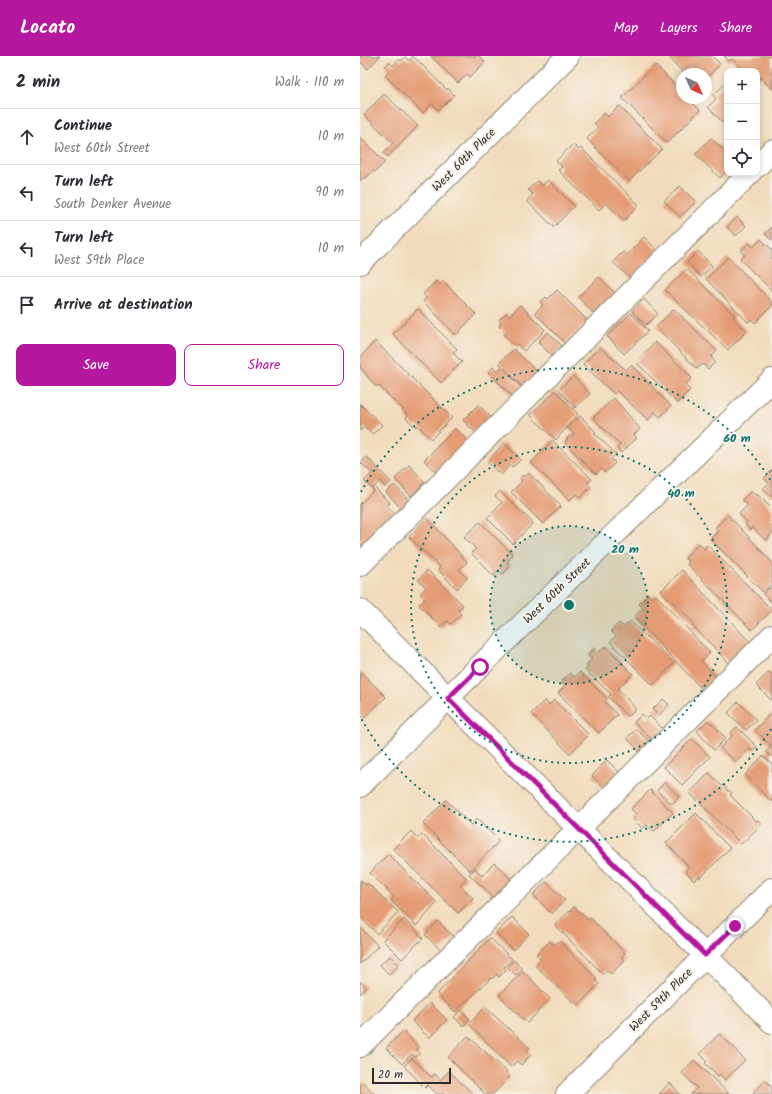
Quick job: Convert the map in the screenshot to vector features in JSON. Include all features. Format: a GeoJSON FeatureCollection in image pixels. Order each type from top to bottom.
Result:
{"type":"FeatureCollection","features":[{"type":"Feature","properties":{"kind":"street","name":"West 60th Place"},"geometry":{"type":"LineString","coordinates":[[360,263],[568,56]]}},
{"type":"Feature","properties":{"kind":"street"},"geometry":{"type":"LineString","coordinates":[[760,163],[772,151]]}},
{"type":"Feature","properties":{"kind":"street"},"geometry":{"type":"LineString","coordinates":[[360,565],[747,176]]}},
{"type":"Feature","properties":{"kind":"street","name":"West 60th Street"},"geometry":{"type":"LineString","coordinates":[[360,786],[772,380]]}},
{"type":"Feature","properties":{"kind":"street"},"geometry":{"type":"LineString","coordinates":[[360,610],[772,1022]]}},
{"type":"Feature","properties":{"kind":"street"},"geometry":{"type":"LineString","coordinates":[[360,1046],[772,636]]}},
{"type":"Feature","properties":{"kind":"street","name":"West 59th Place"},"geometry":{"type":"LineString","coordinates":[[567,1094],[772,889]]}},
{"type":"Feature","properties":{"kind":"building"},"geometry":{"type":"Polygon","coordinates":[[[360,56],[380,56],[368,69],[360,61],[360,56]]]}},
{"type":"Feature","properties":{"kind":"building"},"geometry":{"type":"Polygon","coordinates":[[[413,56],[447,90],[448,88],[454,95],[439,110],[432,104],[423,113],[385,75],[389,70],[385,66],[389,62],[393,66],[399,59],[401,61],[405,57],[409,61],[413,56]]]}},
{"type":"Feature","properties":{"kind":"building"},"geometry":{"type":"Polygon","coordinates":[[[431,56],[479,56],[485,62],[470,77],[467,74],[458,83],[431,56]]]}},
{"type":"Feature","properties":{"kind":"building"},"geometry":{"type":"Polygon","coordinates":[[[668,56],[712,56],[720,64],[712,72],[712,68],[679,68],[668,56]]]}},
{"type":"Feature","properties":{"kind":"building"},"geometry":{"type":"Polygon","coordinates":[[[724,56],[772,56],[772,89],[760,77],[760,68],[742,68],[732,59],[729,61],[724,56]]]}},
{"type":"Feature","properties":{"kind":"building"},"geometry":{"type":"Polygon","coordinates":[[[655,65],[676,86],[676,104],[694,104],[700,110],[667,143],[622,98],[655,65]]]}},
{"type":"Feature","properties":{"kind":"building"},"geometry":{"type":"Polygon","coordinates":[[[724,85],[724,124],[708,107],[716,99],[713,95],[724,85]]]}},
{"type":"Feature","properties":{"kind":"building"},"geometry":{"type":"Polygon","coordinates":[[[384,94],[418,126],[388,157],[383,153],[393,143],[364,115],[384,94]]]}},
{"type":"Feature","properties":{"kind":"building"},"geometry":{"type":"Polygon","coordinates":[[[619,106],[662,149],[629,181],[587,139],[598,127],[594,123],[604,113],[608,117],[619,106]]]}},
{"type":"Feature","properties":{"kind":"building"},"geometry":{"type":"Polygon","coordinates":[[[360,137],[385,162],[375,172],[373,171],[366,178],[364,177],[360,181],[360,137]]]}},
{"type":"Feature","properties":{"kind":"building"},"geometry":{"type":"Polygon","coordinates":[[[711,138],[724,151],[724,174],[720,178],[695,154],[711,138]]]}},
{"type":"Feature","properties":{"kind":"building"},"geometry":{"type":"Polygon","coordinates":[[[573,144],[579,150],[581,148],[639,205],[624,221],[606,203],[599,210],[558,170],[562,167],[556,161],[573,144]]]}},
{"type":"Feature","properties":{"kind":"building"},"geometry":{"type":"Polygon","coordinates":[[[548,180],[574,206],[554,227],[527,201],[533,194],[528,190],[537,181],[542,186],[548,180]]]}},
{"type":"Feature","properties":{"kind":"building"},"geometry":{"type":"Polygon","coordinates":[[[680,186],[696,202],[680,217],[664,201],[680,186]]]}},
{"type":"Feature","properties":{"kind":"building"},"geometry":{"type":"Polygon","coordinates":[[[737,217],[746,226],[736,236],[727,227],[737,217]]]}},
{"type":"Feature","properties":{"kind":"building"},"geometry":{"type":"Polygon","coordinates":[[[772,227],[772,240],[765,234],[772,227]]]}},
{"type":"Feature","properties":{"kind":"building"},"geometry":{"type":"Polygon","coordinates":[[[644,237],[658,251],[631,279],[613,262],[623,252],[627,255],[644,237]]]}},
{"type":"Feature","properties":{"kind":"building"},"geometry":{"type":"Polygon","coordinates":[[[761,239],[772,250],[772,291],[740,259],[745,255],[741,251],[749,243],[753,247],[761,239]]]}},
{"type":"Feature","properties":{"kind":"building"},"geometry":{"type":"Polygon","coordinates":[[[698,251],[712,266],[701,277],[687,262],[698,251]]]}},
{"type":"Feature","properties":{"kind":"building"},"geometry":{"type":"Polygon","coordinates":[[[728,257],[772,302],[772,306],[755,323],[751,319],[748,322],[706,279],[728,257]]]}},
{"type":"Feature","properties":{"kind":"building"},"geometry":{"type":"Polygon","coordinates":[[[687,269],[735,316],[733,318],[747,331],[728,350],[665,290],[687,269]]]}},
{"type":"Feature","properties":{"kind":"building"},"geometry":{"type":"Polygon","coordinates":[[[599,277],[617,295],[596,316],[578,297],[599,277]]]}},
{"type":"Feature","properties":{"kind":"building"},"geometry":{"type":"Polygon","coordinates":[[[436,281],[440,285],[443,281],[476,314],[456,335],[423,301],[427,298],[423,294],[436,281]]]}},
{"type":"Feature","properties":{"kind":"building"},"geometry":{"type":"Polygon","coordinates":[[[557,290],[588,321],[565,343],[535,313],[543,305],[540,302],[546,297],[548,299],[557,290]]]}},
{"type":"Feature","properties":{"kind":"building"},"geometry":{"type":"Polygon","coordinates":[[[644,299],[658,314],[646,325],[632,311],[644,299]]]}},
{"type":"Feature","properties":{"kind":"building"},"geometry":{"type":"Polygon","coordinates":[[[520,305],[545,330],[524,351],[517,344],[515,346],[504,335],[506,333],[499,326],[501,323],[499,320],[506,313],[509,316],[520,305]]]}},
{"type":"Feature","properties":{"kind":"building"},"geometry":{"type":"Polygon","coordinates":[[[418,309],[457,349],[453,353],[462,362],[441,383],[393,334],[418,309]]]}},
{"type":"Feature","properties":{"kind":"building"},"geometry":{"type":"Polygon","coordinates":[[[674,309],[717,351],[711,357],[715,362],[708,369],[703,364],[697,369],[656,327],[674,309]]]}},
{"type":"Feature","properties":{"kind":"building"},"geometry":{"type":"Polygon","coordinates":[[[631,313],[648,331],[624,354],[607,336],[631,313]]]}},
{"type":"Feature","properties":{"kind":"building"},"geometry":{"type":"Polygon","coordinates":[[[548,332],[562,346],[552,356],[538,342],[548,332]]]}},
{"type":"Feature","properties":{"kind":"building"},"geometry":{"type":"Polygon","coordinates":[[[375,341],[452,418],[431,439],[417,425],[415,427],[406,418],[408,415],[378,385],[376,387],[360,367],[360,358],[375,341]]]}},
{"type":"Feature","properties":{"kind":"building"},"geometry":{"type":"Polygon","coordinates":[[[655,342],[692,378],[685,385],[690,390],[677,403],[636,362],[655,342]]]}},
{"type":"Feature","properties":{"kind":"building"},"geometry":{"type":"Polygon","coordinates":[[[600,347],[626,370],[631,365],[671,406],[660,417],[655,412],[648,420],[617,391],[614,394],[583,364],[600,347]]]}},
{"type":"Feature","properties":{"kind":"building"},"geometry":{"type":"Polygon","coordinates":[[[514,349],[537,372],[522,386],[499,363],[514,349]]]}},
{"type":"Feature","properties":{"kind":"building"},"geometry":{"type":"Polygon","coordinates":[[[493,367],[497,371],[501,367],[521,387],[512,396],[488,372],[493,367]]]}},
{"type":"Feature","properties":{"kind":"building"},"geometry":{"type":"Polygon","coordinates":[[[573,376],[590,394],[575,408],[559,390],[573,376]]]}},
{"type":"Feature","properties":{"kind":"building"},"geometry":{"type":"Polygon","coordinates":[[[555,391],[578,414],[556,440],[530,415],[555,391]]]}},
{"type":"Feature","properties":{"kind":"building"},"geometry":{"type":"Polygon","coordinates":[[[614,398],[640,429],[634,435],[637,438],[621,453],[617,448],[620,445],[593,418],[614,398]]]}},
{"type":"Feature","properties":{"kind":"building"},"geometry":{"type":"Polygon","coordinates":[[[360,404],[382,425],[373,434],[365,427],[360,431],[360,404]]]}},
{"type":"Feature","properties":{"kind":"building"},"geometry":{"type":"Polygon","coordinates":[[[478,405],[492,418],[477,434],[463,420],[478,405]]]}},
{"type":"Feature","properties":{"kind":"building"},"geometry":{"type":"Polygon","coordinates":[[[580,416],[596,432],[594,433],[616,454],[611,459],[615,463],[605,473],[601,469],[596,474],[565,443],[569,436],[572,436],[574,433],[567,428],[580,416]]]}},
{"type":"Feature","properties":{"kind":"building"},"geometry":{"type":"Polygon","coordinates":[[[455,429],[469,442],[438,473],[424,460],[455,429]]]}},
{"type":"Feature","properties":{"kind":"building"},"geometry":{"type":"Polygon","coordinates":[[[552,440],[592,479],[587,483],[591,487],[580,498],[576,494],[570,500],[531,463],[552,440]]]}},
{"type":"Feature","properties":{"kind":"building"},"geometry":{"type":"Polygon","coordinates":[[[504,443],[521,459],[513,467],[510,465],[501,475],[487,462],[504,443]]]}},
{"type":"Feature","properties":{"kind":"building"},"geometry":{"type":"Polygon","coordinates":[[[367,457],[391,482],[385,487],[380,481],[374,487],[390,503],[387,506],[395,514],[363,546],[360,543],[360,504],[374,490],[364,481],[372,473],[361,463],[367,457]]]}},
{"type":"Feature","properties":{"kind":"building"},"geometry":{"type":"Polygon","coordinates":[[[409,465],[425,482],[411,496],[395,479],[409,465]]]}},
{"type":"Feature","properties":{"kind":"building"},"geometry":{"type":"Polygon","coordinates":[[[772,470],[772,497],[763,489],[769,483],[764,478],[772,470]]]}},
{"type":"Feature","properties":{"kind":"building"},"geometry":{"type":"Polygon","coordinates":[[[529,473],[561,506],[543,524],[511,492],[522,481],[520,479],[523,475],[525,477],[529,473]]]}},
{"type":"Feature","properties":{"kind":"building"},"geometry":{"type":"Polygon","coordinates":[[[394,485],[410,501],[402,509],[386,492],[394,485]]]}},
{"type":"Feature","properties":{"kind":"building"},"geometry":{"type":"Polygon","coordinates":[[[500,491],[533,523],[513,544],[487,518],[502,502],[495,496],[500,491]]]}},
{"type":"Feature","properties":{"kind":"building"},"geometry":{"type":"Polygon","coordinates":[[[751,491],[756,496],[757,494],[772,509],[772,533],[766,541],[752,527],[750,530],[745,524],[747,522],[739,514],[748,505],[742,500],[751,491]]]}},
{"type":"Feature","properties":{"kind":"building"},"geometry":{"type":"Polygon","coordinates":[[[728,515],[772,562],[772,584],[763,592],[710,539],[718,531],[715,528],[728,515]]]}},
{"type":"Feature","properties":{"kind":"building"},"geometry":{"type":"Polygon","coordinates":[[[427,518],[467,562],[459,570],[467,578],[457,589],[438,570],[440,567],[409,537],[427,518]]]}},
{"type":"Feature","properties":{"kind":"building"},"geometry":{"type":"Polygon","coordinates":[[[480,522],[513,555],[507,562],[511,566],[503,574],[499,570],[494,576],[471,553],[476,549],[464,537],[480,522]]]}},
{"type":"Feature","properties":{"kind":"building"},"geometry":{"type":"Polygon","coordinates":[[[699,543],[704,549],[707,545],[772,610],[752,630],[687,564],[689,562],[685,558],[699,543]]]}},
{"type":"Feature","properties":{"kind":"building"},"geometry":{"type":"Polygon","coordinates":[[[427,570],[463,605],[458,611],[461,614],[451,624],[447,621],[441,627],[419,605],[425,599],[420,594],[426,587],[418,580],[427,570]]]}},
{"type":"Feature","properties":{"kind":"building"},"geometry":{"type":"Polygon","coordinates":[[[682,570],[751,643],[730,664],[692,625],[694,623],[661,591],[682,570]]]}},
{"type":"Feature","properties":{"kind":"building"},"geometry":{"type":"Polygon","coordinates":[[[769,588],[772,590],[772,603],[763,594],[769,588]]]}},
{"type":"Feature","properties":{"kind":"building"},"geometry":{"type":"Polygon","coordinates":[[[649,594],[652,598],[656,595],[710,653],[701,661],[715,676],[702,689],[634,617],[643,608],[639,604],[649,594]]]}},
{"type":"Feature","properties":{"kind":"building"},"geometry":{"type":"Polygon","coordinates":[[[630,621],[674,663],[653,685],[610,642],[616,636],[611,631],[619,623],[624,627],[630,621]]]}},
{"type":"Feature","properties":{"kind":"building"},"geometry":{"type":"Polygon","coordinates":[[[606,646],[633,674],[618,689],[636,709],[628,717],[608,697],[611,694],[585,670],[588,668],[586,665],[592,659],[588,655],[595,648],[599,652],[606,646]]]}},
{"type":"Feature","properties":{"kind":"building"},"geometry":{"type":"Polygon","coordinates":[[[360,671],[386,697],[364,718],[360,714],[360,671]]]}},
{"type":"Feature","properties":{"kind":"building"},"geometry":{"type":"Polygon","coordinates":[[[580,672],[607,699],[605,702],[617,715],[599,733],[558,693],[565,686],[561,682],[570,673],[574,677],[580,672]]]}},
{"type":"Feature","properties":{"kind":"building"},"geometry":{"type":"Polygon","coordinates":[[[769,672],[772,675],[772,701],[756,685],[769,672]]]}},
{"type":"Feature","properties":{"kind":"building"},"geometry":{"type":"Polygon","coordinates":[[[663,699],[669,705],[659,715],[653,709],[663,699]]]}},
{"type":"Feature","properties":{"kind":"building"},"geometry":{"type":"Polygon","coordinates":[[[545,700],[549,705],[554,700],[589,735],[570,754],[531,714],[545,700]]]}},
{"type":"Feature","properties":{"kind":"building"},"geometry":{"type":"Polygon","coordinates":[[[738,702],[757,720],[746,730],[728,713],[738,702]]]}},
{"type":"Feature","properties":{"kind":"building"},"geometry":{"type":"Polygon","coordinates":[[[772,712],[772,757],[766,752],[771,746],[755,730],[772,712]]]}},
{"type":"Feature","properties":{"kind":"building"},"geometry":{"type":"Polygon","coordinates":[[[642,714],[647,719],[650,716],[664,730],[653,741],[634,722],[642,714]]]}},
{"type":"Feature","properties":{"kind":"building"},"geometry":{"type":"Polygon","coordinates":[[[708,720],[726,738],[714,750],[697,731],[708,720]]]}},
{"type":"Feature","properties":{"kind":"building"},"geometry":{"type":"Polygon","coordinates":[[[737,727],[757,747],[752,751],[750,749],[736,762],[720,748],[732,736],[730,733],[737,727]]]}},
{"type":"Feature","properties":{"kind":"building"},"geometry":{"type":"Polygon","coordinates":[[[636,729],[652,744],[642,754],[627,738],[636,729]]]}},
{"type":"Feature","properties":{"kind":"building"},"geometry":{"type":"Polygon","coordinates":[[[692,739],[710,757],[682,785],[664,767],[692,739]]]}},
{"type":"Feature","properties":{"kind":"building"},"geometry":{"type":"Polygon","coordinates":[[[763,756],[772,764],[772,802],[745,775],[763,756]]]}},
{"type":"Feature","properties":{"kind":"building"},"geometry":{"type":"Polygon","coordinates":[[[607,760],[623,776],[608,791],[592,776],[607,760]]]}},
{"type":"Feature","properties":{"kind":"building"},"geometry":{"type":"Polygon","coordinates":[[[709,773],[722,786],[724,785],[727,791],[728,790],[732,793],[730,795],[756,821],[758,820],[761,823],[761,825],[741,844],[690,793],[709,773]]]}},
{"type":"Feature","properties":{"kind":"building"},"geometry":{"type":"Polygon","coordinates":[[[665,782],[679,797],[672,804],[657,790],[665,782]]]}},
{"type":"Feature","properties":{"kind":"building"},"geometry":{"type":"Polygon","coordinates":[[[650,790],[673,813],[654,831],[647,825],[643,829],[633,819],[637,815],[631,809],[650,790]]]}},
{"type":"Feature","properties":{"kind":"building"},"geometry":{"type":"Polygon","coordinates":[[[446,800],[471,825],[477,819],[499,841],[470,871],[423,824],[446,800]]]}},
{"type":"Feature","properties":{"kind":"building"},"geometry":{"type":"Polygon","coordinates":[[[696,813],[730,848],[700,878],[699,876],[694,881],[685,871],[689,867],[666,843],[696,813]]]}},
{"type":"Feature","properties":{"kind":"building"},"geometry":{"type":"Polygon","coordinates":[[[411,831],[418,838],[422,834],[466,878],[460,885],[473,898],[458,913],[393,849],[411,831]]]}},
{"type":"Feature","properties":{"kind":"building"},"geometry":{"type":"Polygon","coordinates":[[[388,854],[437,903],[416,926],[391,901],[394,897],[370,873],[388,854]]]}},
{"type":"Feature","properties":{"kind":"building"},"geometry":{"type":"Polygon","coordinates":[[[494,863],[513,881],[495,899],[469,874],[475,868],[482,876],[494,863]]]}},
{"type":"Feature","properties":{"kind":"building"},"geometry":{"type":"Polygon","coordinates":[[[360,880],[366,885],[368,884],[398,912],[377,934],[360,917],[360,880]]]}},
{"type":"Feature","properties":{"kind":"building"},"geometry":{"type":"Polygon","coordinates":[[[546,882],[565,900],[552,914],[533,895],[546,882]]]}},
{"type":"Feature","properties":{"kind":"building"},"geometry":{"type":"Polygon","coordinates":[[[574,907],[588,920],[590,918],[625,953],[621,957],[625,960],[611,974],[607,970],[603,974],[555,925],[574,907]]]}},
{"type":"Feature","properties":{"kind":"building"},"geometry":{"type":"Polygon","coordinates":[[[512,917],[529,934],[513,950],[496,933],[512,917]]]}},
{"type":"Feature","properties":{"kind":"building"},"geometry":{"type":"Polygon","coordinates":[[[404,919],[423,938],[402,959],[383,940],[404,919]]]}},
{"type":"Feature","properties":{"kind":"building"},"geometry":{"type":"Polygon","coordinates":[[[438,921],[454,937],[441,950],[425,935],[438,921]]]}},
{"type":"Feature","properties":{"kind":"building"},"geometry":{"type":"Polygon","coordinates":[[[360,927],[378,946],[360,964],[360,927]]]}},
{"type":"Feature","properties":{"kind":"building"},"geometry":{"type":"Polygon","coordinates":[[[490,938],[512,959],[504,967],[506,970],[499,977],[497,974],[492,979],[491,978],[455,1012],[437,994],[490,938]]]}},
{"type":"Feature","properties":{"kind":"building"},"geometry":{"type":"Polygon","coordinates":[[[550,941],[554,945],[559,941],[597,978],[595,980],[599,984],[579,1005],[574,1001],[573,1002],[535,965],[541,959],[536,954],[550,941]]]}},
{"type":"Feature","properties":{"kind":"building"},"geometry":{"type":"Polygon","coordinates":[[[390,956],[399,965],[389,974],[380,965],[390,956]]]}},
{"type":"Feature","properties":{"kind":"building"},"geometry":{"type":"Polygon","coordinates":[[[514,960],[522,969],[516,975],[507,967],[514,960]]]}},
{"type":"Feature","properties":{"kind":"building"},"geometry":{"type":"Polygon","coordinates":[[[523,971],[550,999],[527,1023],[499,995],[523,971]]]}},
{"type":"Feature","properties":{"kind":"building"},"geometry":{"type":"Polygon","coordinates":[[[360,981],[366,988],[360,994],[360,981]]]}},
{"type":"Feature","properties":{"kind":"building"},"geometry":{"type":"Polygon","coordinates":[[[430,1003],[447,1020],[429,1038],[412,1021],[430,1003]]]}},
{"type":"Feature","properties":{"kind":"building"},"geometry":{"type":"Polygon","coordinates":[[[485,1007],[530,1048],[527,1051],[531,1055],[521,1065],[517,1061],[511,1067],[469,1024],[485,1007]]]}},
{"type":"Feature","properties":{"kind":"building"},"geometry":{"type":"Polygon","coordinates":[[[461,1010],[470,1019],[463,1026],[454,1017],[461,1010]]]}},
{"type":"Feature","properties":{"kind":"building"},"geometry":{"type":"Polygon","coordinates":[[[403,1031],[418,1047],[417,1049],[420,1053],[415,1057],[412,1054],[402,1064],[386,1048],[403,1031]]]}},
{"type":"Feature","properties":{"kind":"building"},"geometry":{"type":"Polygon","coordinates":[[[719,1034],[737,1050],[736,1051],[745,1060],[725,1080],[720,1074],[718,1076],[705,1063],[707,1061],[700,1054],[719,1034]]]}},
{"type":"Feature","properties":{"kind":"building"},"geometry":{"type":"Polygon","coordinates":[[[468,1036],[507,1072],[506,1073],[510,1077],[493,1094],[485,1094],[448,1057],[468,1036]]]}},
{"type":"Feature","properties":{"kind":"building"},"geometry":{"type":"Polygon","coordinates":[[[412,1058],[431,1077],[435,1074],[440,1080],[449,1071],[473,1094],[437,1094],[428,1085],[425,1088],[404,1066],[412,1058]]]}},
{"type":"Feature","properties":{"kind":"building"},"geometry":{"type":"Polygon","coordinates":[[[694,1060],[729,1094],[691,1094],[697,1088],[682,1073],[694,1060]]]}},
{"type":"Feature","properties":{"kind":"building"},"geometry":{"type":"Polygon","coordinates":[[[766,1080],[772,1087],[772,1094],[752,1094],[766,1080]]]}},
{"type":"Feature","properties":{"kind":"building"},"geometry":{"type":"Polygon","coordinates":[[[363,1082],[375,1094],[360,1094],[360,1085],[363,1082]]]}},
{"type":"Feature","properties":{"kind":"building"},"geometry":{"type":"Polygon","coordinates":[[[670,1083],[680,1094],[659,1094],[670,1083]]]}},
{"type":"Feature","properties":{"kind":"route"},"geometry":{"type":"LineString","coordinates":[[480,667],[448,698],[705,955],[735,926]]}}]}
